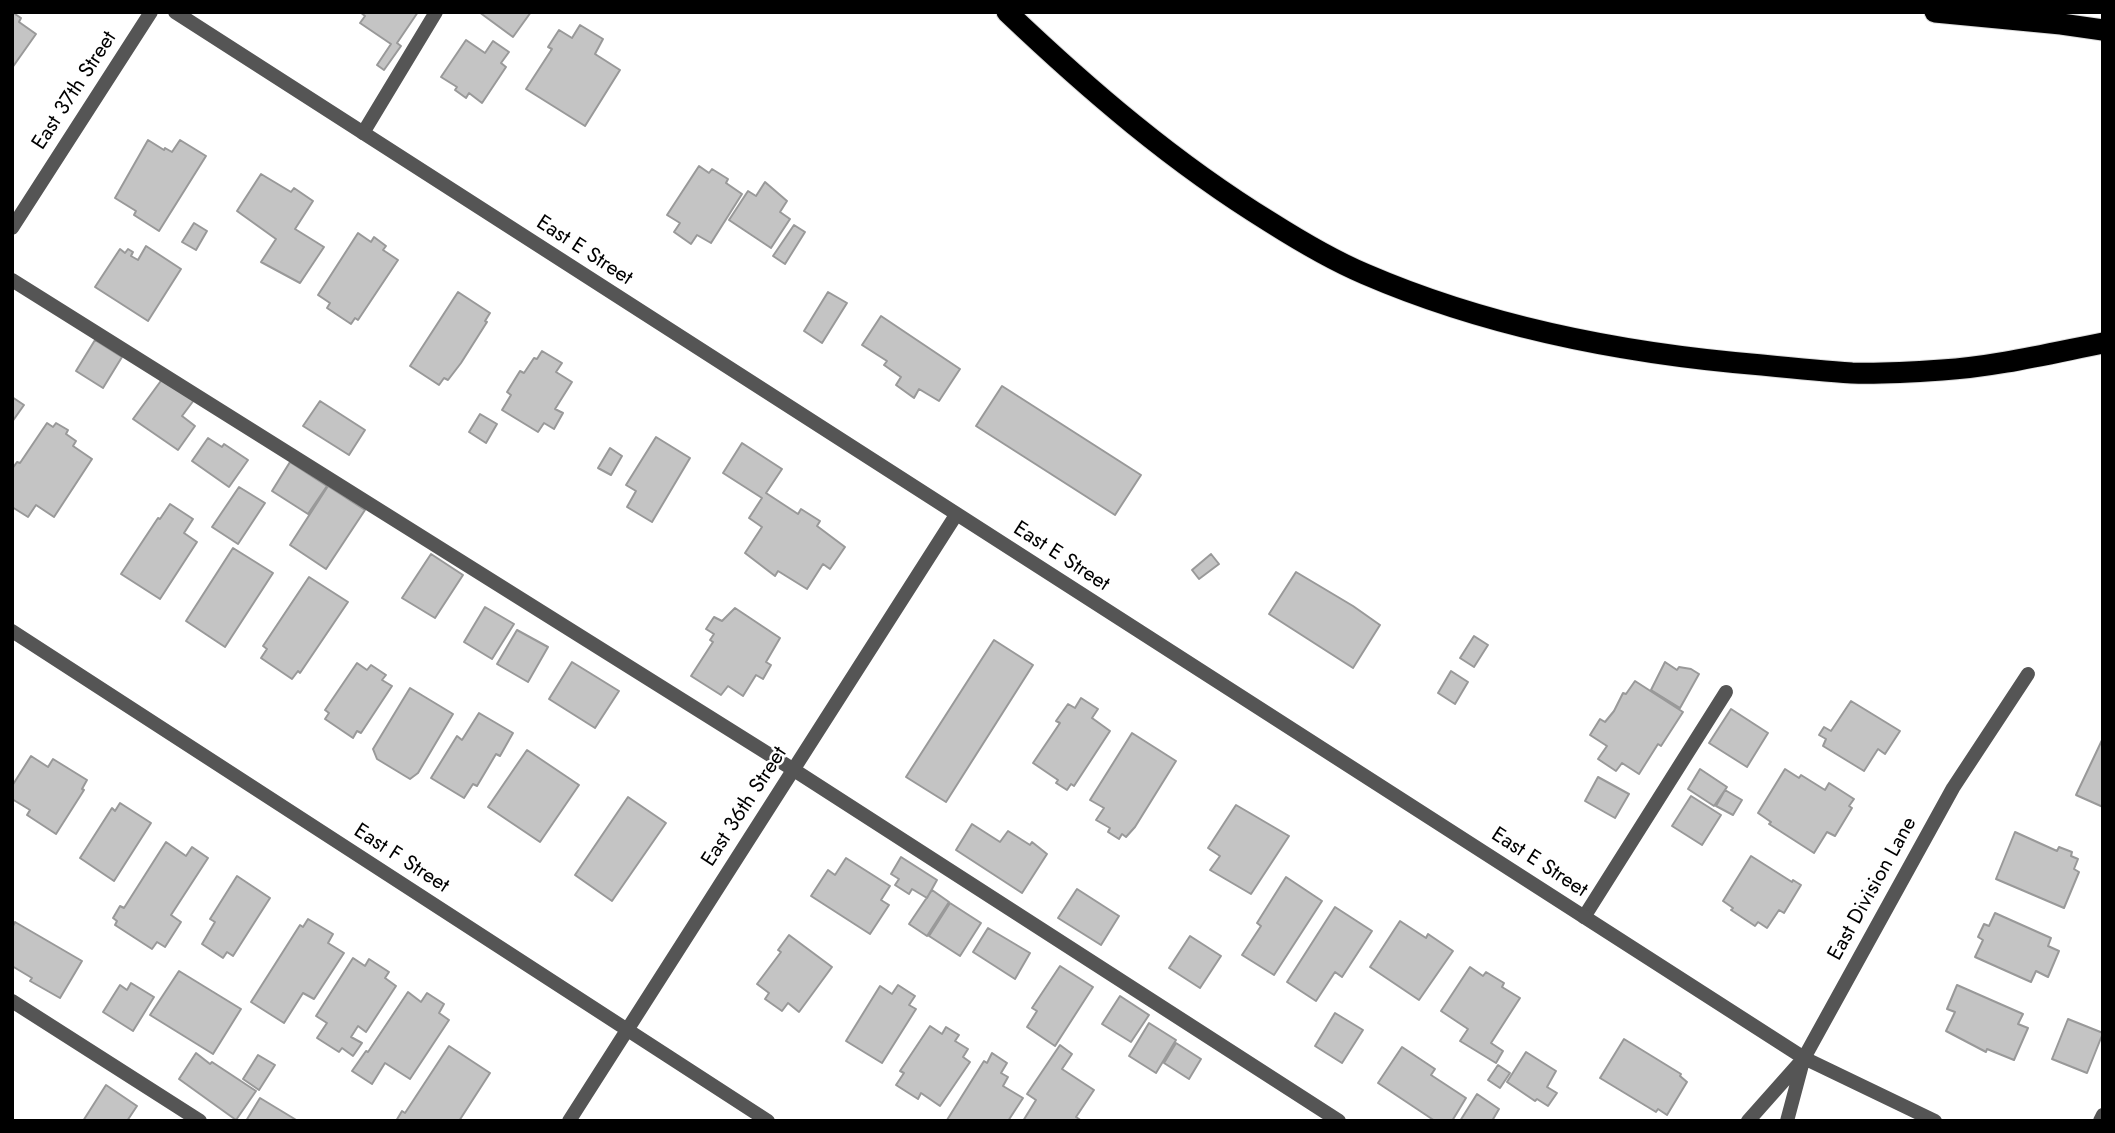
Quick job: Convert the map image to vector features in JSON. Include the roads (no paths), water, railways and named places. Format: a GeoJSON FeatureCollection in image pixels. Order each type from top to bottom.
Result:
{"type":"FeatureCollection","features":[{"type":"Feature","properties":{"kind":"highway"},"geometry":{"type":"LineString","coordinates":[[1007,12],[1083,83],[1192,172],[1296,238],[1364,274],[1451,306],[1523,327],[1682,358],[1855,373],[1946,370],[2103,343]]}},
{"type":"Feature","properties":{"kind":"highway"},"geometry":{"type":"LineString","coordinates":[[1017,12],[1083,83]]}},
{"type":"Feature","properties":{"kind":"highway"},"geometry":{"type":"LineString","coordinates":[[1935,12],[2103,30]]}},
{"type":"Feature","properties":{"kind":"street","name":"East 37th Street"},"geometry":{"type":"LineString","coordinates":[[12,228],[150,12]]}},
{"type":"Feature","properties":{"kind":"street","name":"East E Street"},"geometry":{"type":"LineString","coordinates":[[175,12],[1804,1058],[1935,1121]]}},
{"type":"Feature","properties":{"kind":"street"},"geometry":{"type":"LineString","coordinates":[[363,133],[436,12]]}},
{"type":"Feature","properties":{"kind":"street"},"geometry":{"type":"LineString","coordinates":[[12,280],[794,770],[1339,1121]]}},
{"type":"Feature","properties":{"kind":"street","name":"East 36th Street"},"geometry":{"type":"LineString","coordinates":[[569,1121],[956,515]]}},
{"type":"Feature","properties":{"kind":"street","name":"East F Street"},"geometry":{"type":"LineString","coordinates":[[12,631],[768,1121]]}},
{"type":"Feature","properties":{"kind":"street","name":"East Division Lane"},"geometry":{"type":"LineString","coordinates":[[1748,1121],[1804,1058],[1952,788],[2028,674]]}},
{"type":"Feature","properties":{"kind":"street"},"geometry":{"type":"LineString","coordinates":[[1584,917],[1726,692]]}},
{"type":"Feature","properties":{"kind":"street"},"geometry":{"type":"LineString","coordinates":[[12,1001],[200,1121]]}},
{"type":"Feature","properties":{"kind":"street"},"geometry":{"type":"LineString","coordinates":[[1787,1121],[1804,1058]]}},
{"type":"Feature","properties":{"kind":"street"},"geometry":{"type":"LineString","coordinates":[[2100,1121],[2103,1115]]}}]}
